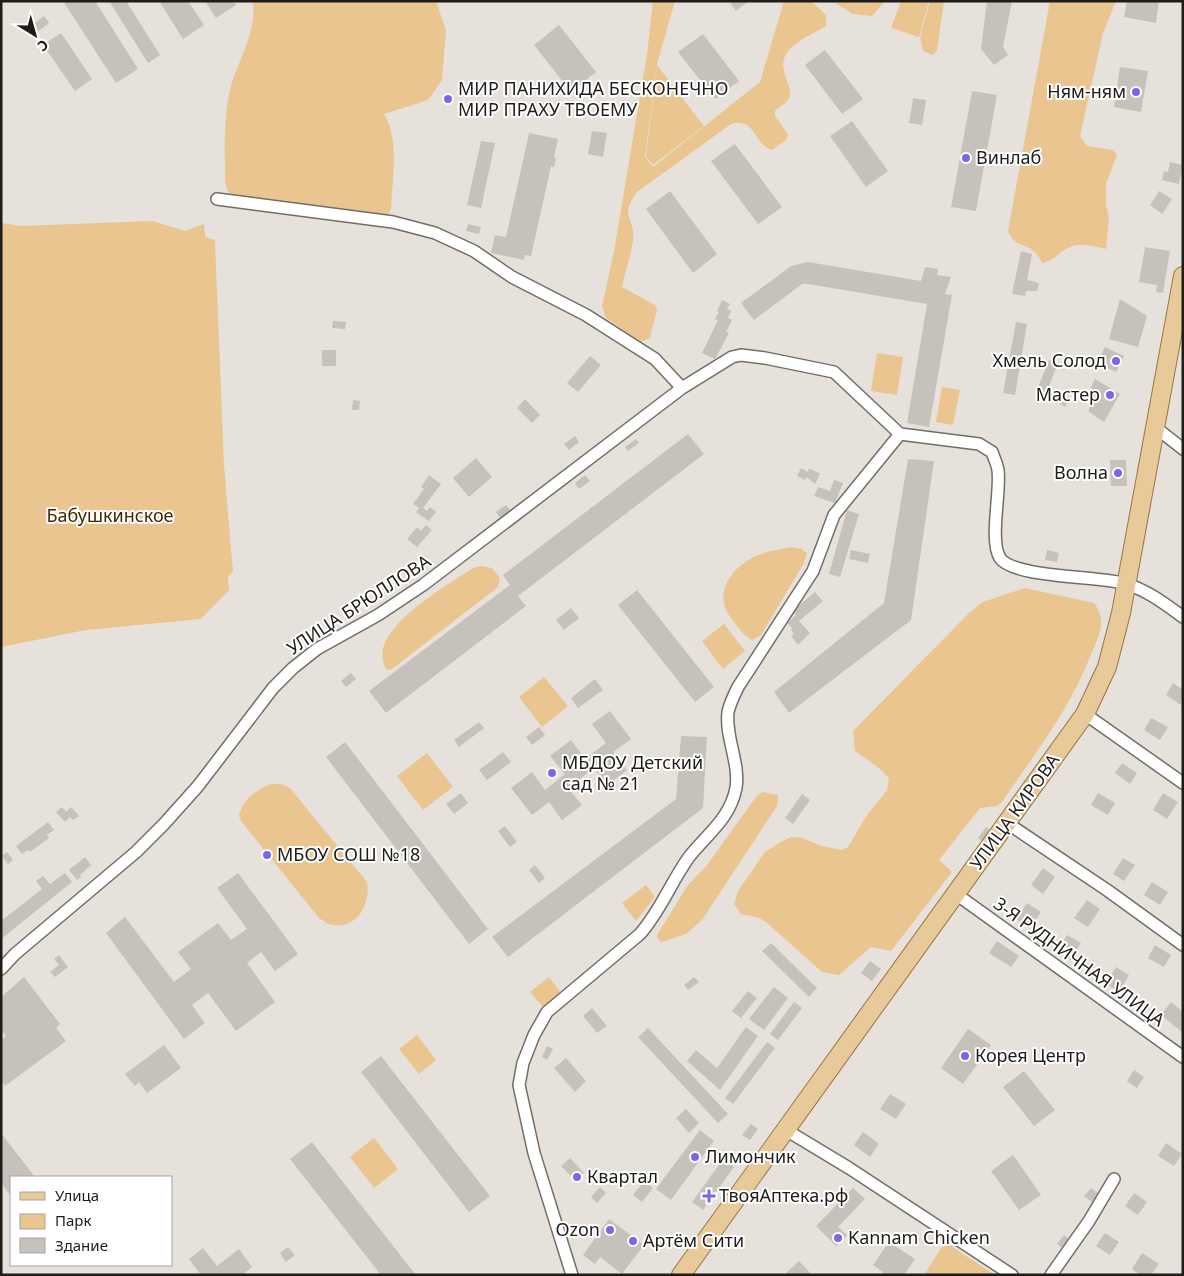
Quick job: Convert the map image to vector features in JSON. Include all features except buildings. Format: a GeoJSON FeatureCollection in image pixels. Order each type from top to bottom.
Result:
{"type":"FeatureCollection","features":[{"type":"Feature","properties":{"kind":"main road","name":"УЛИЦА КИРОВА"},"geometry":{"type":"LineString","coordinates":[[681,1275],[1085,714],[1107,667],[1126,584],[1183,276]]}},
{"type":"Feature","properties":{"kind":"street"},"geometry":{"type":"LineString","coordinates":[[217,199],[393,222],[435,233],[474,251],[512,277],[586,315],[655,359],[682,388]]}},
{"type":"Feature","properties":{"kind":"street","name":"УЛИЦА БРЮЛЛОВА"},"geometry":{"type":"LineString","coordinates":[[1,969],[15,954],[136,852],[164,824],[198,786],[273,688],[293,668],[317,649],[378,615],[423,585],[682,388],[732,357],[741,355],[834,372],[900,434]]}},
{"type":"Feature","properties":{"kind":"street"},"geometry":{"type":"LineString","coordinates":[[1155,427],[1183,449]]}},
{"type":"Feature","properties":{"kind":"street"},"geometry":{"type":"LineString","coordinates":[[572,1275],[534,1153],[519,1085],[523,1063],[534,1035],[547,1012],[640,934],[657,913],[689,857],[726,815],[736,787],[734,752],[728,724],[730,704],[738,687],[813,571],[834,514],[900,434],[979,444],[992,452],[998,470],[996,545],[1000,558],[1009,565],[1071,577],[1126,584],[1158,600],[1183,617]]}},
{"type":"Feature","properties":{"kind":"street"},"geometry":{"type":"LineString","coordinates":[[1085,714],[1183,783]]}},
{"type":"Feature","properties":{"kind":"street"},"geometry":{"type":"LineString","coordinates":[[1007,823],[1107,890],[1183,945]]}},
{"type":"Feature","properties":{"kind":"street","name":"3-Я РУДНИЧНАЯ УЛИЦА"},"geometry":{"type":"LineString","coordinates":[[956,894],[1183,1057]]}},
{"type":"Feature","properties":{"kind":"street"},"geometry":{"type":"LineString","coordinates":[[786,1130],[849,1168],[1012,1275]]}},
{"type":"Feature","properties":{"kind":"street"},"geometry":{"type":"LineString","coordinates":[[1051,1275],[1088,1222],[1114,1179]]}},
{"type":"Feature","properties":{"kind":"green space"},"geometry":{"type":"Polygon","coordinates":[[[253,1],[436,1],[446,31],[442,80],[428,100],[384,114],[389,125],[394,148],[391,209],[388,215],[383,218],[237,198],[228,192],[225,182],[225,134],[228,98],[250,34],[254,12],[253,1]]]}},
{"type":"Feature","properties":{"kind":"green space"},"geometry":{"type":"Polygon","coordinates":[[[653,1],[675,1],[657,64],[645,157],[653,167],[760,82],[784,1],[811,1],[826,15],[826,26],[798,42],[785,56],[783,68],[790,94],[787,102],[775,111],[775,116],[788,134],[786,140],[772,150],[766,147],[745,124],[731,124],[637,192],[631,201],[628,213],[633,240],[622,287],[655,305],[657,309],[650,338],[640,342],[606,318],[602,307],[614,251],[647,54],[653,1]]]}},
{"type":"Feature","properties":{"kind":"green space"},"geometry":{"type":"Polygon","coordinates":[[[832,1],[885,1],[872,16],[853,14],[832,1]]]}},
{"type":"Feature","properties":{"kind":"green space"},"geometry":{"type":"Polygon","coordinates":[[[901,1],[929,1],[919,37],[891,28],[901,1]]]}},
{"type":"Feature","properties":{"kind":"green space"},"geometry":{"type":"Polygon","coordinates":[[[930,1],[944,1],[937,50],[933,55],[923,51],[920,37],[930,1]]]}},
{"type":"Feature","properties":{"kind":"green space"},"geometry":{"type":"Polygon","coordinates":[[[1050,1],[1116,1],[1103,33],[1080,136],[1087,146],[1113,150],[1117,155],[1106,184],[1106,205],[1109,217],[1106,249],[1086,245],[1075,246],[1042,263],[1033,251],[1016,241],[1008,231],[1050,1]]]}},
{"type":"Feature","properties":{"kind":"green space"},"geometry":{"type":"Polygon","coordinates":[[[657,65],[704,126],[653,165],[646,157],[657,65]]]}},
{"type":"Feature","properties":{"kind":"green space","name":"Бабушкинское"},"geometry":{"type":"Polygon","coordinates":[[[152,221],[185,231],[204,224],[205,237],[215,240],[224,465],[233,572],[228,576],[229,590],[201,619],[86,630],[1,647],[1,223],[21,226],[152,221]]]}},
{"type":"Feature","properties":{"kind":"green space"},"geometry":{"type":"Polygon","coordinates":[[[877,353],[903,357],[897,395],[871,391],[877,353]]]}},
{"type":"Feature","properties":{"kind":"green space"},"geometry":{"type":"Polygon","coordinates":[[[942,387],[960,390],[953,425],[936,422],[942,387]]]}},
{"type":"Feature","properties":{"kind":"green space"},"geometry":{"type":"Polygon","coordinates":[[[792,547],[807,553],[804,563],[761,635],[752,640],[738,627],[725,608],[723,598],[728,580],[742,564],[751,559],[761,554],[792,547]]]}},
{"type":"Feature","properties":{"kind":"green space"},"geometry":{"type":"Polygon","coordinates":[[[480,566],[492,568],[500,578],[498,587],[392,669],[387,670],[382,655],[386,641],[396,626],[428,598],[473,568],[480,566]]]}},
{"type":"Feature","properties":{"kind":"green space"},"geometry":{"type":"Polygon","coordinates":[[[1025,588],[1094,603],[1101,616],[1100,629],[1082,677],[1050,732],[1002,802],[997,806],[980,808],[939,860],[952,872],[891,951],[871,947],[839,975],[822,972],[766,922],[759,918],[741,914],[734,904],[738,891],[765,852],[791,837],[802,838],[822,846],[842,850],[848,847],[865,818],[887,790],[889,778],[879,768],[855,751],[853,731],[970,612],[983,602],[1025,588]]]}},
{"type":"Feature","properties":{"kind":"green space"},"geometry":{"type":"Polygon","coordinates":[[[724,624],[745,651],[723,669],[702,641],[724,624]]]}},
{"type":"Feature","properties":{"kind":"green space"},"geometry":{"type":"Polygon","coordinates":[[[544,677],[568,706],[542,727],[519,697],[544,677]]]}},
{"type":"Feature","properties":{"kind":"green space"},"geometry":{"type":"Polygon","coordinates":[[[427,753],[453,787],[423,810],[397,776],[427,753]]]}},
{"type":"Feature","properties":{"kind":"green space"},"geometry":{"type":"Polygon","coordinates":[[[272,784],[282,784],[290,788],[367,882],[368,890],[365,905],[356,918],[349,923],[331,925],[319,918],[241,821],[239,816],[247,800],[261,788],[272,784]]]}},
{"type":"Feature","properties":{"kind":"green space"},"geometry":{"type":"Polygon","coordinates":[[[762,792],[778,795],[777,806],[702,920],[686,934],[662,942],[659,941],[657,935],[688,885],[707,865],[756,797],[762,792]]]}},
{"type":"Feature","properties":{"kind":"green space"},"geometry":{"type":"Polygon","coordinates":[[[646,885],[655,897],[636,921],[622,903],[646,885]]]}},
{"type":"Feature","properties":{"kind":"green space"},"geometry":{"type":"Polygon","coordinates":[[[549,977],[561,993],[543,1007],[530,992],[549,977]]]}},
{"type":"Feature","properties":{"kind":"green space"},"geometry":{"type":"Polygon","coordinates":[[[417,1035],[436,1060],[419,1074],[399,1049],[417,1035]]]}},
{"type":"Feature","properties":{"kind":"green space"},"geometry":{"type":"Polygon","coordinates":[[[374,1138],[398,1169],[374,1188],[350,1157],[374,1138]]]}},
{"type":"Feature","properties":{"kind":"green space"},"geometry":{"type":"Polygon","coordinates":[[[948,1244],[995,1275],[924,1275],[942,1247],[948,1244]]]}},
{"type":"Feature","properties":{"kind":"place","name":"Ням-ням"},"geometry":{"type":"Point","coordinates":[1136,92]}},
{"type":"Feature","properties":{"kind":"place","name":"МИР ПАНИХИДА БЕСКОНЕЧНО МИР ПРАХУ ТВОЕМУ"},"geometry":{"type":"Point","coordinates":[448,99]}},
{"type":"Feature","properties":{"kind":"place","name":"Винлаб"},"geometry":{"type":"Point","coordinates":[966,158]}},
{"type":"Feature","properties":{"kind":"place","name":"Хмель Солод"},"geometry":{"type":"Point","coordinates":[1116,361]}},
{"type":"Feature","properties":{"kind":"place","name":"Мастер"},"geometry":{"type":"Point","coordinates":[1110,395]}},
{"type":"Feature","properties":{"kind":"place","name":"Волна"},"geometry":{"type":"Point","coordinates":[1118,473]}},
{"type":"Feature","properties":{"kind":"place","name":"МБДОУ Детский сад № 21"},"geometry":{"type":"Point","coordinates":[552,773]}},
{"type":"Feature","properties":{"kind":"place","name":"МБОУ СОШ №18"},"geometry":{"type":"Point","coordinates":[267,855]}},
{"type":"Feature","properties":{"kind":"place","name":"Корея Центр"},"geometry":{"type":"Point","coordinates":[965,1056]}},
{"type":"Feature","properties":{"kind":"place","name":"Лимончик"},"geometry":{"type":"Point","coordinates":[695,1157]}},
{"type":"Feature","properties":{"kind":"place","name":"Квартал"},"geometry":{"type":"Point","coordinates":[577,1177]}},
{"type":"Feature","properties":{"kind":"place","name":"ТвояАптека.рф"},"geometry":{"type":"Point","coordinates":[709,1196]}},
{"type":"Feature","properties":{"kind":"place","name":"Ozon"},"geometry":{"type":"Point","coordinates":[610,1230]}},
{"type":"Feature","properties":{"kind":"place","name":"Kannam Chicken"},"geometry":{"type":"Point","coordinates":[838,1238]}},
{"type":"Feature","properties":{"kind":"place","name":"Артём Сити"},"geometry":{"type":"Point","coordinates":[633,1241]}}]}
